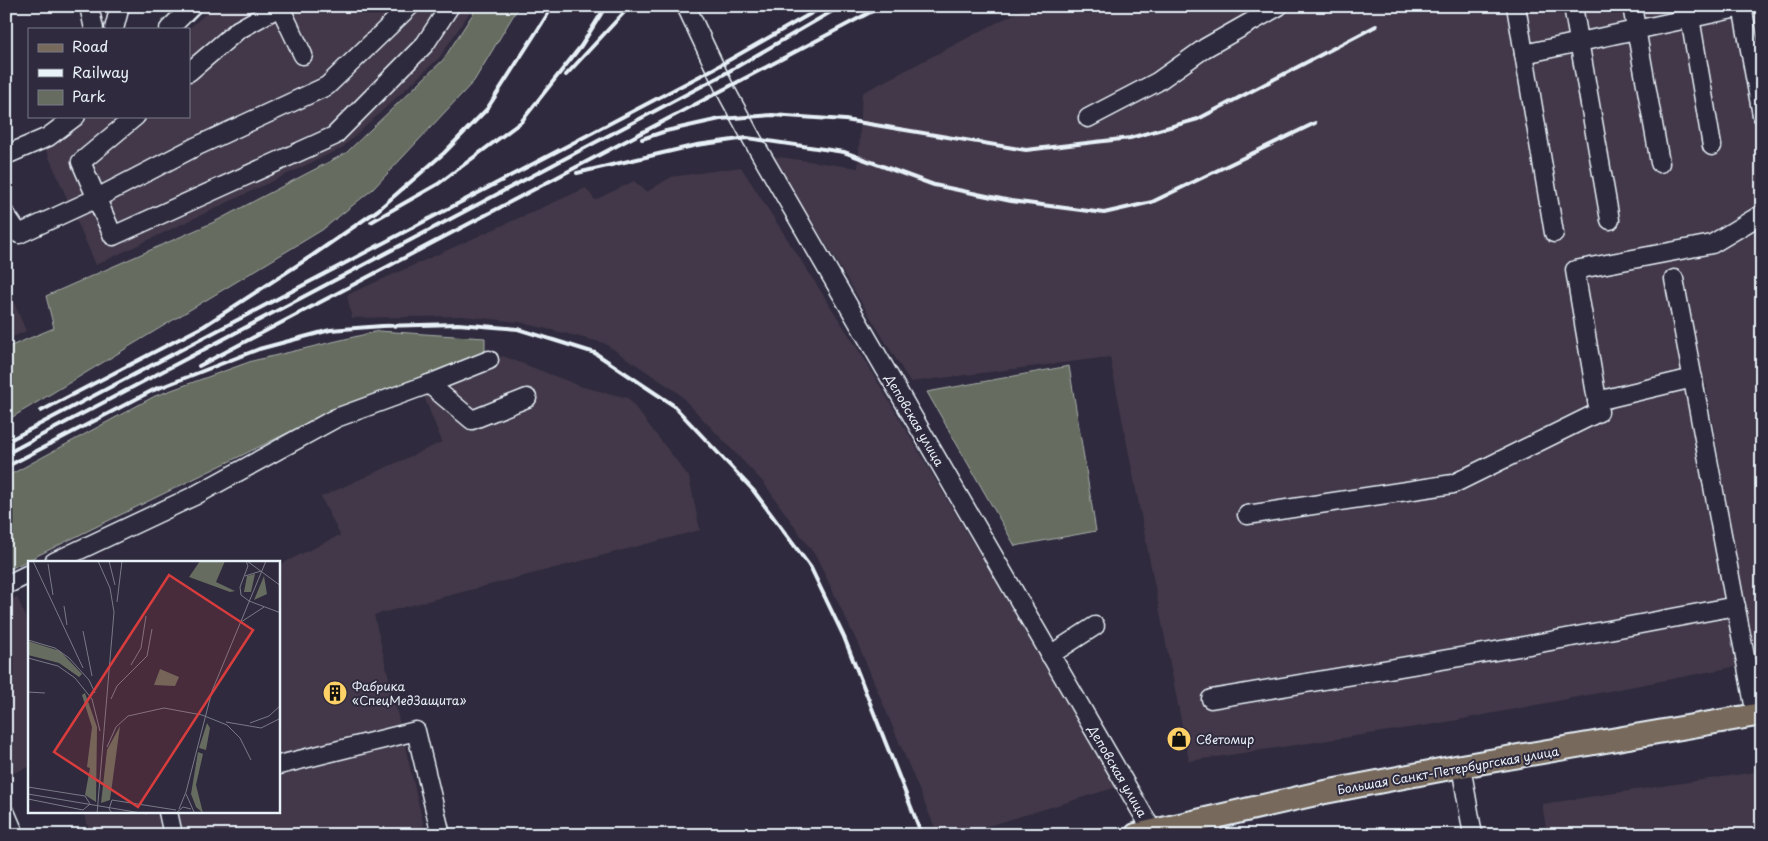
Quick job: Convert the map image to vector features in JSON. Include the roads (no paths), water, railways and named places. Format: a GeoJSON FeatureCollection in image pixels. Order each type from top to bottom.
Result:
{"type":"FeatureCollection","features":[{"type":"Feature","properties":{"kind":"main road","name":"Большая Санкт-Петербургская улица"},"geometry":{"type":"LineString","coordinates":[[1144,832],[1211,826],[1461,766],[1760,715]]}},
{"type":"Feature","properties":{"kind":"street"},"geometry":{"type":"LineString","coordinates":[[89,6],[94,28]]}},
{"type":"Feature","properties":{"kind":"street"},"geometry":{"type":"LineString","coordinates":[[114,28],[120,6]]}},
{"type":"Feature","properties":{"kind":"street"},"geometry":{"type":"LineString","coordinates":[[170,28],[192,6]]}},
{"type":"Feature","properties":{"kind":"street"},"geometry":{"type":"LineString","coordinates":[[190,71],[238,30],[281,6],[303,55]]}},
{"type":"Feature","properties":{"kind":"street"},"geometry":{"type":"LineString","coordinates":[[6,215],[19,234],[97,198],[195,147],[327,86],[410,6]]}},
{"type":"Feature","properties":{"kind":"street"},"geometry":{"type":"LineString","coordinates":[[134,118],[82,162],[113,236],[334,136],[425,44],[450,6]]}},
{"type":"Feature","properties":{"kind":"street","name":"Деповская улица"},"geometry":{"type":"LineString","coordinates":[[686,6],[725,89],[752,139],[1050,655],[1144,832]]}},
{"type":"Feature","properties":{"kind":"street"},"geometry":{"type":"LineString","coordinates":[[1088,118],[1156,82],[1205,48],[1279,6]]}},
{"type":"Feature","properties":{"kind":"street"},"geometry":{"type":"LineString","coordinates":[[1516,6],[1554,233]]}},
{"type":"Feature","properties":{"kind":"street"},"geometry":{"type":"LineString","coordinates":[[1572,6],[1610,220]]}},
{"type":"Feature","properties":{"kind":"street"},"geometry":{"type":"LineString","coordinates":[[1632,6],[1660,163]]}},
{"type":"Feature","properties":{"kind":"street"},"geometry":{"type":"LineString","coordinates":[[1524,54],[1636,30],[1689,13],[1744,7],[1762,116]]}},
{"type":"Feature","properties":{"kind":"street"},"geometry":{"type":"LineString","coordinates":[[1689,13],[1712,146]]}},
{"type":"Feature","properties":{"kind":"street"},"geometry":{"type":"LineString","coordinates":[[6,155],[48,137],[73,118]]}},
{"type":"Feature","properties":{"kind":"street"},"geometry":{"type":"LineString","coordinates":[[1247,515],[1453,484],[1599,412],[1575,270],[1712,244],[1762,214]]}},
{"type":"Feature","properties":{"kind":"street"},"geometry":{"type":"LineString","coordinates":[[1674,279],[1736,606],[1760,715]]}},
{"type":"Feature","properties":{"kind":"street"},"geometry":{"type":"LineString","coordinates":[[56,561],[194,496],[336,418],[430,384],[488,360]]}},
{"type":"Feature","properties":{"kind":"street"},"geometry":{"type":"LineString","coordinates":[[1597,401],[1693,378]]}},
{"type":"Feature","properties":{"kind":"street"},"geometry":{"type":"LineString","coordinates":[[430,384],[472,420],[527,398]]}},
{"type":"Feature","properties":{"kind":"street"},"geometry":{"type":"LineString","coordinates":[[6,585],[28,574]]}},
{"type":"Feature","properties":{"kind":"street"},"geometry":{"type":"LineString","coordinates":[[1211,699],[1518,647],[1736,606]]}},
{"type":"Feature","properties":{"kind":"street"},"geometry":{"type":"LineString","coordinates":[[1050,655],[1095,626]]}},
{"type":"Feature","properties":{"kind":"street"},"geometry":{"type":"LineString","coordinates":[[280,765],[416,731],[441,835]]}},
{"type":"Feature","properties":{"kind":"street"},"geometry":{"type":"LineString","coordinates":[[1461,766],[1473,835]]}},
{"type":"Feature","properties":{"kind":"street"},"geometry":{"type":"LineString","coordinates":[[6,814],[15,835]]}},
{"type":"Feature","properties":{"kind":"street"},"geometry":{"type":"LineString","coordinates":[[168,814],[173,835]]}},
{"type":"Feature","properties":{"kind":"railway"},"geometry":{"type":"LineString","coordinates":[[41,411],[204,326],[378,210],[444,153],[487,109],[553,6]]}},
{"type":"Feature","properties":{"kind":"railway"},"geometry":{"type":"LineString","coordinates":[[371,222],[438,184],[521,122],[581,46],[606,6]]}},
{"type":"Feature","properties":{"kind":"railway"},"geometry":{"type":"LineString","coordinates":[[566,75],[630,6]]}},
{"type":"Feature","properties":{"kind":"railway"},"geometry":{"type":"LineString","coordinates":[[6,442],[715,68],[824,6]]}},
{"type":"Feature","properties":{"kind":"railway"},"geometry":{"type":"LineString","coordinates":[[6,454],[719,77],[841,6]]}},
{"type":"Feature","properties":{"kind":"railway"},"geometry":{"type":"LineString","coordinates":[[199,366],[882,6]]}},
{"type":"Feature","properties":{"kind":"railway"},"geometry":{"type":"LineString","coordinates":[[642,139],[666,131],[720,119],[772,115],[845,120],[1026,150],[1130,138],[1198,119],[1376,26]]}},
{"type":"Feature","properties":{"kind":"railway"},"geometry":{"type":"LineString","coordinates":[[577,173],[697,145],[747,138],[844,152],[934,185],[1011,201],[1104,213],[1152,202],[1315,123]]}},
{"type":"Feature","properties":{"kind":"railway"},"geometry":{"type":"LineString","coordinates":[[154,390],[259,349],[330,330],[382,326],[458,324],[518,329],[595,353],[673,405],[753,490],[811,568],[844,637],[922,835]]}},
{"type":"Feature","properties":{"kind":"railway"},"geometry":{"type":"LineString","coordinates":[[6,467],[159,387]]}},
{"type":"Feature","properties":{"kind":"place","name":"Фабрика «СпецМедЗащита»"},"geometry":{"type":"Point","coordinates":[335,693]}},
{"type":"Feature","properties":{"kind":"place","name":"Светомир"},"geometry":{"type":"Point","coordinates":[1179,739]}}]}
